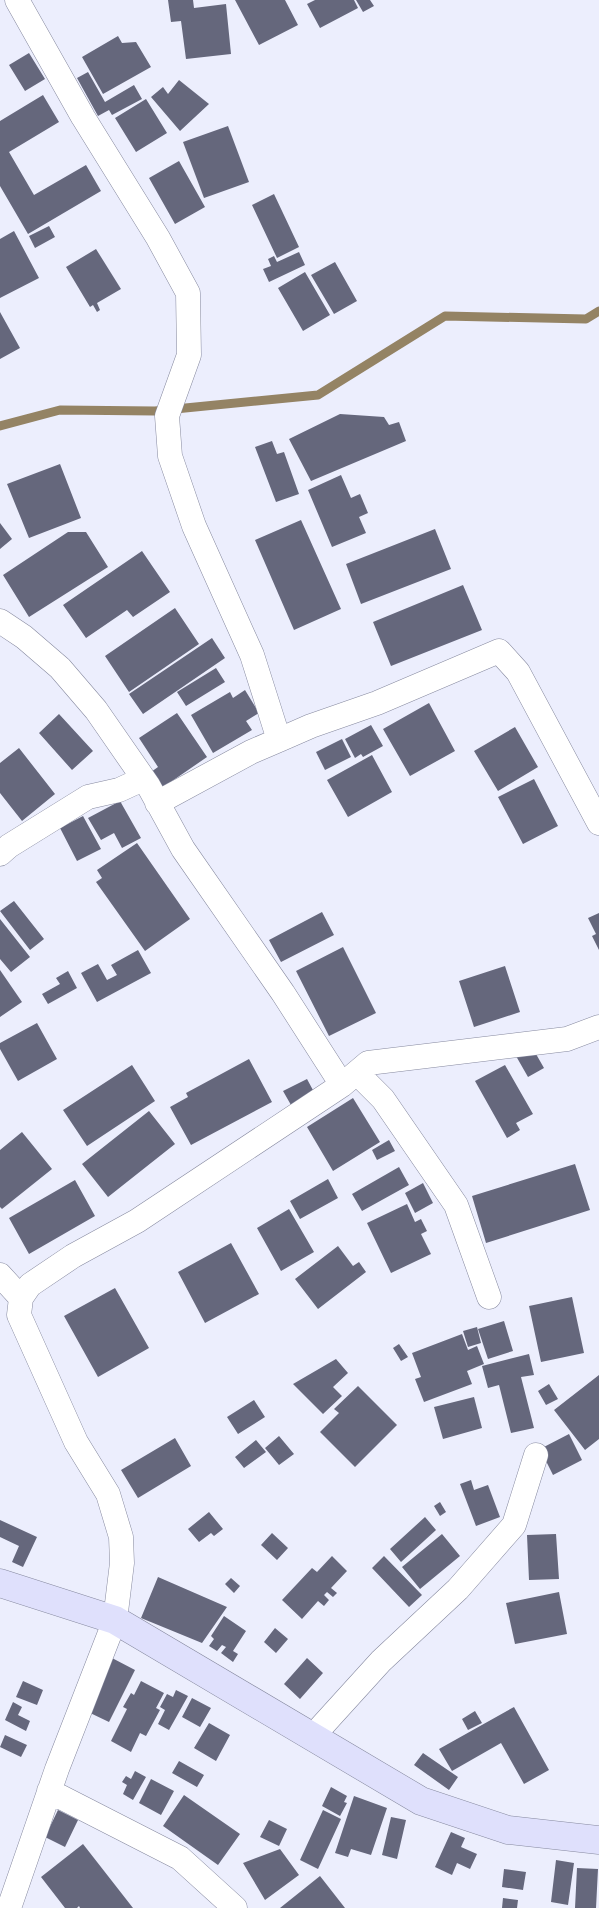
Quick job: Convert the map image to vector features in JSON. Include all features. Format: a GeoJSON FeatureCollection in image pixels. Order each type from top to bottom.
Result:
{"type":"FeatureCollection","features":[{"type":"Feature","properties":{"kind":"street"},"geometry":{"type":"LineString","coordinates":[[17,0],[82,117],[158,238],[188,293],[190,355],[167,416],[170,456],[194,526],[252,655],[280,740]]}},
{"type":"Feature","properties":{"kind":"street"},"geometry":{"type":"LineString","coordinates":[[0,621],[24,637],[60,668],[96,710],[143,779],[183,850],[283,993],[349,1079],[383,1100],[456,1205],[488,1297]]}},
{"type":"Feature","properties":{"kind":"street"},"geometry":{"type":"LineString","coordinates":[[157,803],[251,752],[311,726],[377,703],[499,651],[518,672],[599,823]]}},
{"type":"Feature","properties":{"kind":"street"},"geometry":{"type":"LineString","coordinates":[[0,854],[9,846],[88,797],[119,790],[143,779]]}},
{"type":"Feature","properties":{"kind":"street"},"geometry":{"type":"LineString","coordinates":[[9,1908],[49,1791],[115,1620],[122,1563],[122,1537],[108,1494],[76,1442],[19,1315],[21,1298],[30,1284],[72,1256],[137,1221],[349,1079],[368,1064],[567,1039],[599,1028]]}},
{"type":"Feature","properties":{"kind":"street"},"geometry":{"type":"LineString","coordinates":[[0,1275],[21,1298]]}},
{"type":"Feature","properties":{"kind":"street"},"geometry":{"type":"LineString","coordinates":[[312,1737],[381,1661],[458,1589],[514,1524],[536,1454]]}},
{"type":"Feature","properties":{"kind":"street"},"geometry":{"type":"LineString","coordinates":[[0,1583],[115,1620],[421,1801],[508,1830],[599,1840]]}},
{"type":"Feature","properties":{"kind":"street"},"geometry":{"type":"LineString","coordinates":[[49,1791],[180,1858],[235,1908]]}},
{"type":"Feature","properties":{"kind":"building"},"geometry":{"type":"Polygon","coordinates":[[[168,0],[193,0],[194,8],[226,4],[231,54],[186,59],[181,21],[171,22],[168,0]]]}},
{"type":"Feature","properties":{"kind":"building"},"geometry":{"type":"Polygon","coordinates":[[[235,0],[285,0],[298,25],[259,45],[235,0]]]}},
{"type":"Feature","properties":{"kind":"building"},"geometry":{"type":"Polygon","coordinates":[[[315,0],[354,0],[358,8],[320,28],[307,4],[315,0]]]}},
{"type":"Feature","properties":{"kind":"building"},"geometry":{"type":"Polygon","coordinates":[[[356,0],[370,0],[374,6],[363,12],[356,0]]]}},
{"type":"Feature","properties":{"kind":"building"},"geometry":{"type":"Polygon","coordinates":[[[118,36],[122,43],[136,42],[151,67],[103,94],[82,57],[118,36]]]}},
{"type":"Feature","properties":{"kind":"building"},"geometry":{"type":"Polygon","coordinates":[[[29,53],[45,79],[25,91],[9,65],[29,53]]]}},
{"type":"Feature","properties":{"kind":"building"},"geometry":{"type":"Polygon","coordinates":[[[88,72],[105,102],[134,85],[142,99],[112,115],[109,110],[98,116],[77,78],[88,72]]]}},
{"type":"Feature","properties":{"kind":"building"},"geometry":{"type":"Polygon","coordinates":[[[179,80],[209,104],[180,131],[151,97],[163,87],[168,94],[179,80]]]}},
{"type":"Feature","properties":{"kind":"building"},"geometry":{"type":"Polygon","coordinates":[[[43,95],[59,122],[9,152],[34,195],[86,165],[101,191],[28,234],[0,186],[0,121],[43,95]]]}},
{"type":"Feature","properties":{"kind":"building"},"geometry":{"type":"Polygon","coordinates":[[[146,99],[167,133],[136,152],[115,118],[146,99]]]}},
{"type":"Feature","properties":{"kind":"building"},"geometry":{"type":"Polygon","coordinates":[[[228,126],[249,182],[204,198],[183,142],[228,126]]]}},
{"type":"Feature","properties":{"kind":"building"},"geometry":{"type":"Polygon","coordinates":[[[179,161],[205,207],[175,224],[149,178],[179,161]]]}},
{"type":"Feature","properties":{"kind":"building"},"geometry":{"type":"Polygon","coordinates":[[[274,194],[299,247],[277,258],[252,205],[274,194]]]}},
{"type":"Feature","properties":{"kind":"building"},"geometry":{"type":"Polygon","coordinates":[[[49,226],[55,237],[35,248],[29,236],[49,226]]]}},
{"type":"Feature","properties":{"kind":"building"},"geometry":{"type":"Polygon","coordinates":[[[14,231],[39,278],[0,298],[0,239],[14,231]]]}},
{"type":"Feature","properties":{"kind":"building"},"geometry":{"type":"Polygon","coordinates":[[[96,249],[121,289],[97,303],[100,310],[97,312],[93,305],[90,307],[66,267],[96,249]]]}},
{"type":"Feature","properties":{"kind":"building"},"geometry":{"type":"Polygon","coordinates":[[[299,252],[305,265],[269,282],[263,269],[271,266],[268,259],[274,256],[277,262],[299,252]]]}},
{"type":"Feature","properties":{"kind":"building"},"geometry":{"type":"Polygon","coordinates":[[[335,262],[357,301],[334,314],[311,275],[335,262]]]}},
{"type":"Feature","properties":{"kind":"building"},"geometry":{"type":"Polygon","coordinates":[[[305,272],[330,315],[303,331],[278,288],[305,272]]]}},
{"type":"Feature","properties":{"kind":"building"},"geometry":{"type":"Polygon","coordinates":[[[0,312],[20,348],[0,359],[0,312]]]}},
{"type":"Feature","properties":{"kind":"building"},"geometry":{"type":"Polygon","coordinates":[[[340,414],[384,417],[389,425],[399,422],[406,441],[311,481],[289,439],[340,414]]]}},
{"type":"Feature","properties":{"kind":"building"},"geometry":{"type":"Polygon","coordinates":[[[272,441],[277,454],[284,452],[299,494],[276,502],[255,447],[272,441]]]}},
{"type":"Feature","properties":{"kind":"building"},"geometry":{"type":"Polygon","coordinates":[[[60,464],[81,518],[29,538],[7,484],[60,464]]]}},
{"type":"Feature","properties":{"kind":"building"},"geometry":{"type":"Polygon","coordinates":[[[341,475],[351,498],[360,494],[368,513],[359,517],[366,533],[332,547],[308,490],[341,475]]]}},
{"type":"Feature","properties":{"kind":"building"},"geometry":{"type":"Polygon","coordinates":[[[301,520],[341,609],[294,630],[255,540],[301,520]]]}},
{"type":"Feature","properties":{"kind":"building"},"geometry":{"type":"Polygon","coordinates":[[[0,523],[12,539],[0,549],[0,523]]]}},
{"type":"Feature","properties":{"kind":"building"},"geometry":{"type":"Polygon","coordinates":[[[435,529],[451,569],[361,604],[346,564],[435,529]]]}},
{"type":"Feature","properties":{"kind":"building"},"geometry":{"type":"Polygon","coordinates":[[[68,532],[86,532],[108,567],[29,617],[3,575],[68,532]]]}},
{"type":"Feature","properties":{"kind":"building"},"geometry":{"type":"Polygon","coordinates":[[[142,551],[170,592],[133,617],[127,610],[86,638],[63,605],[142,551]]]}},
{"type":"Feature","properties":{"kind":"building"},"geometry":{"type":"Polygon","coordinates":[[[463,585],[482,630],[391,666],[373,622],[463,585]]]}},
{"type":"Feature","properties":{"kind":"building"},"geometry":{"type":"Polygon","coordinates":[[[175,608],[199,644],[129,692],[105,656],[175,608]]]}},
{"type":"Feature","properties":{"kind":"building"},"geometry":{"type":"Polygon","coordinates":[[[212,638],[225,658],[143,714],[129,694],[212,638]]]}},
{"type":"Feature","properties":{"kind":"building"},"geometry":{"type":"Polygon","coordinates":[[[216,668],[225,682],[186,706],[177,692],[216,668]]]}},
{"type":"Feature","properties":{"kind":"building"},"geometry":{"type":"Polygon","coordinates":[[[245,690],[259,713],[246,721],[252,730],[213,753],[191,715],[230,692],[233,698],[245,690]]]}},
{"type":"Feature","properties":{"kind":"building"},"geometry":{"type":"Polygon","coordinates":[[[429,703],[455,751],[410,776],[383,729],[429,703]]]}},
{"type":"Feature","properties":{"kind":"building"},"geometry":{"type":"Polygon","coordinates":[[[177,713],[207,757],[162,788],[151,772],[158,767],[139,738],[177,713]]]}},
{"type":"Feature","properties":{"kind":"building"},"geometry":{"type":"Polygon","coordinates":[[[59,714],[93,751],[72,770],[39,733],[59,714]]]}},
{"type":"Feature","properties":{"kind":"building"},"geometry":{"type":"Polygon","coordinates":[[[371,725],[383,746],[363,757],[361,754],[355,758],[345,739],[371,725]]]}},
{"type":"Feature","properties":{"kind":"building"},"geometry":{"type":"Polygon","coordinates":[[[515,727],[538,767],[498,791],[474,751],[515,727]]]}},
{"type":"Feature","properties":{"kind":"building"},"geometry":{"type":"Polygon","coordinates":[[[342,739],[351,757],[325,770],[316,752],[342,739]]]}},
{"type":"Feature","properties":{"kind":"building"},"geometry":{"type":"Polygon","coordinates":[[[19,748],[55,794],[22,821],[0,793],[0,763],[19,748]]]}},
{"type":"Feature","properties":{"kind":"building"},"geometry":{"type":"Polygon","coordinates":[[[372,755],[392,792],[348,817],[327,780],[372,755]]]}},
{"type":"Feature","properties":{"kind":"building"},"geometry":{"type":"Polygon","coordinates":[[[534,779],[558,826],[523,844],[498,797],[534,779]]]}},
{"type":"Feature","properties":{"kind":"building"},"geometry":{"type":"Polygon","coordinates":[[[120,801],[141,838],[122,848],[114,833],[101,840],[88,818],[120,801]]]}},
{"type":"Feature","properties":{"kind":"building"},"geometry":{"type":"Polygon","coordinates":[[[83,816],[101,849],[77,861],[60,828],[83,816]]]}},
{"type":"Feature","properties":{"kind":"building"},"geometry":{"type":"Polygon","coordinates":[[[137,843],[190,919],[145,951],[96,882],[102,878],[97,870],[137,843]]]}},
{"type":"Feature","properties":{"kind":"building"},"geometry":{"type":"Polygon","coordinates":[[[14,901],[44,939],[30,950],[0,911],[14,901]]]}},
{"type":"Feature","properties":{"kind":"building"},"geometry":{"type":"Polygon","coordinates":[[[322,912],[334,935],[281,962],[269,940],[322,912]]]}},
{"type":"Feature","properties":{"kind":"building"},"geometry":{"type":"Polygon","coordinates":[[[599,913],[599,950],[592,936],[596,934],[588,918],[599,913]]]}},
{"type":"Feature","properties":{"kind":"building"},"geometry":{"type":"Polygon","coordinates":[[[0,919],[30,957],[11,972],[0,959],[0,919]]]}},
{"type":"Feature","properties":{"kind":"building"},"geometry":{"type":"Polygon","coordinates":[[[343,947],[376,1013],[329,1036],[296,971],[343,947]]]}},
{"type":"Feature","properties":{"kind":"building"},"geometry":{"type":"Polygon","coordinates":[[[138,950],[151,973],[97,1002],[81,973],[98,964],[107,980],[117,975],[111,965],[138,950]]]}},
{"type":"Feature","properties":{"kind":"building"},"geometry":{"type":"Polygon","coordinates":[[[505,966],[520,1012],[474,1027],[459,981],[505,966]]]}},
{"type":"Feature","properties":{"kind":"building"},"geometry":{"type":"Polygon","coordinates":[[[0,970],[22,1002],[0,1017],[0,970]]]}},
{"type":"Feature","properties":{"kind":"building"},"geometry":{"type":"Polygon","coordinates":[[[68,971],[77,988],[48,1004],[42,994],[60,984],[56,978],[68,971]]]}},
{"type":"Feature","properties":{"kind":"building"},"geometry":{"type":"Polygon","coordinates":[[[37,1023],[57,1059],[18,1081],[0,1049],[0,1043],[37,1023]]]}},
{"type":"Feature","properties":{"kind":"building"},"geometry":{"type":"Polygon","coordinates":[[[532,1047],[544,1068],[528,1077],[516,1056],[532,1047]]]}},
{"type":"Feature","properties":{"kind":"building"},"geometry":{"type":"Polygon","coordinates":[[[249,1059],[272,1102],[191,1145],[170,1107],[188,1097],[186,1093],[249,1059]]]}},
{"type":"Feature","properties":{"kind":"building"},"geometry":{"type":"Polygon","coordinates":[[[132,1065],[155,1101],[87,1146],[63,1110],[132,1065]]]}},
{"type":"Feature","properties":{"kind":"building"},"geometry":{"type":"Polygon","coordinates":[[[505,1065],[533,1114],[516,1123],[520,1130],[507,1138],[475,1081],[505,1065]]]}},
{"type":"Feature","properties":{"kind":"building"},"geometry":{"type":"Polygon","coordinates":[[[307,1079],[314,1092],[291,1105],[283,1091],[307,1079]]]}},
{"type":"Feature","properties":{"kind":"building"},"geometry":{"type":"Polygon","coordinates":[[[353,1098],[380,1142],[333,1171],[307,1127],[353,1098]]]}},
{"type":"Feature","properties":{"kind":"building"},"geometry":{"type":"Polygon","coordinates":[[[149,1111],[175,1144],[108,1197],[82,1164],[149,1111]]]}},
{"type":"Feature","properties":{"kind":"building"},"geometry":{"type":"Polygon","coordinates":[[[22,1132],[52,1169],[2,1209],[0,1207],[0,1150],[22,1132]]]}},
{"type":"Feature","properties":{"kind":"building"},"geometry":{"type":"Polygon","coordinates":[[[389,1140],[395,1151],[377,1160],[372,1150],[389,1140]]]}},
{"type":"Feature","properties":{"kind":"building"},"geometry":{"type":"Polygon","coordinates":[[[575,1164],[590,1210],[486,1243],[472,1196],[575,1164]]]}},
{"type":"Feature","properties":{"kind":"building"},"geometry":{"type":"Polygon","coordinates":[[[399,1167],[409,1185],[362,1211],[352,1194],[399,1167]]]}},
{"type":"Feature","properties":{"kind":"building"},"geometry":{"type":"Polygon","coordinates":[[[328,1179],[338,1198],[300,1219],[290,1201],[328,1179]]]}},
{"type":"Feature","properties":{"kind":"building"},"geometry":{"type":"Polygon","coordinates":[[[75,1180],[95,1216],[29,1254],[9,1218],[75,1180]]]}},
{"type":"Feature","properties":{"kind":"building"},"geometry":{"type":"Polygon","coordinates":[[[423,1183],[433,1203],[415,1213],[405,1193],[423,1183]]]}},
{"type":"Feature","properties":{"kind":"building"},"geometry":{"type":"Polygon","coordinates":[[[407,1204],[415,1222],[421,1219],[427,1231],[421,1234],[431,1254],[391,1273],[367,1223],[407,1204]]]}},
{"type":"Feature","properties":{"kind":"building"},"geometry":{"type":"Polygon","coordinates":[[[289,1209],[314,1252],[281,1271],[257,1228],[289,1209]]]}},
{"type":"Feature","properties":{"kind":"building"},"geometry":{"type":"Polygon","coordinates":[[[231,1243],[259,1294],[205,1323],[178,1272],[231,1243]]]}},
{"type":"Feature","properties":{"kind":"building"},"geometry":{"type":"Polygon","coordinates":[[[338,1246],[353,1266],[359,1262],[366,1272],[318,1309],[295,1279],[338,1246]]]}},
{"type":"Feature","properties":{"kind":"building"},"geometry":{"type":"Polygon","coordinates":[[[115,1288],[149,1348],[98,1377],[64,1316],[115,1288]]]}},
{"type":"Feature","properties":{"kind":"building"},"geometry":{"type":"Polygon","coordinates":[[[572,1297],[584,1353],[541,1362],[529,1306],[572,1297]]]}},
{"type":"Feature","properties":{"kind":"building"},"geometry":{"type":"Polygon","coordinates":[[[504,1321],[513,1351],[488,1359],[478,1329],[504,1321]]]}},
{"type":"Feature","properties":{"kind":"building"},"geometry":{"type":"Polygon","coordinates":[[[477,1327],[481,1343],[468,1347],[463,1331],[477,1327]]]}},
{"type":"Feature","properties":{"kind":"building"},"geometry":{"type":"Polygon","coordinates":[[[462,1334],[468,1350],[477,1346],[484,1364],[467,1371],[472,1384],[424,1402],[415,1379],[421,1377],[412,1353],[462,1334]]]}},
{"type":"Feature","properties":{"kind":"building"},"geometry":{"type":"Polygon","coordinates":[[[399,1344],[408,1357],[401,1361],[393,1348],[399,1344]]]}},
{"type":"Feature","properties":{"kind":"building"},"geometry":{"type":"Polygon","coordinates":[[[529,1354],[534,1375],[521,1377],[534,1428],[511,1433],[499,1385],[488,1388],[482,1366],[529,1354]]]}},
{"type":"Feature","properties":{"kind":"building"},"geometry":{"type":"Polygon","coordinates":[[[336,1359],[348,1373],[333,1387],[342,1396],[323,1414],[293,1384],[336,1359]]]}},
{"type":"Feature","properties":{"kind":"building"},"geometry":{"type":"Polygon","coordinates":[[[599,1375],[599,1439],[585,1450],[554,1410],[599,1375]]]}},
{"type":"Feature","properties":{"kind":"building"},"geometry":{"type":"Polygon","coordinates":[[[549,1384],[558,1399],[546,1405],[538,1391],[549,1384]]]}},
{"type":"Feature","properties":{"kind":"building"},"geometry":{"type":"Polygon","coordinates":[[[358,1386],[397,1425],[355,1467],[320,1432],[339,1413],[334,1409],[358,1386]]]}},
{"type":"Feature","properties":{"kind":"building"},"geometry":{"type":"Polygon","coordinates":[[[474,1397],[482,1428],[443,1439],[434,1407],[474,1397]]]}},
{"type":"Feature","properties":{"kind":"building"},"geometry":{"type":"Polygon","coordinates":[[[254,1400],[265,1417],[238,1434],[227,1417],[254,1400]]]}},
{"type":"Feature","properties":{"kind":"building"},"geometry":{"type":"Polygon","coordinates":[[[569,1434],[582,1460],[553,1475],[540,1449],[569,1434]]]}},
{"type":"Feature","properties":{"kind":"building"},"geometry":{"type":"Polygon","coordinates":[[[279,1436],[294,1454],[279,1465],[265,1448],[279,1436]]]}},
{"type":"Feature","properties":{"kind":"building"},"geometry":{"type":"Polygon","coordinates":[[[175,1438],[191,1466],[138,1498],[121,1470],[175,1438]]]}},
{"type":"Feature","properties":{"kind":"building"},"geometry":{"type":"Polygon","coordinates":[[[256,1440],[266,1452],[244,1468],[235,1457],[256,1440]]]}},
{"type":"Feature","properties":{"kind":"building"},"geometry":{"type":"Polygon","coordinates":[[[471,1480],[474,1490],[488,1485],[500,1517],[476,1526],[460,1484],[471,1480]]]}},
{"type":"Feature","properties":{"kind":"building"},"geometry":{"type":"Polygon","coordinates":[[[440,1502],[446,1512],[440,1516],[434,1506],[440,1502]]]}},
{"type":"Feature","properties":{"kind":"building"},"geometry":{"type":"Polygon","coordinates":[[[209,1512],[223,1529],[214,1536],[211,1533],[199,1542],[188,1529],[209,1512]]]}},
{"type":"Feature","properties":{"kind":"building"},"geometry":{"type":"Polygon","coordinates":[[[425,1517],[436,1530],[401,1562],[390,1549],[425,1517]]]}},
{"type":"Feature","properties":{"kind":"building"},"geometry":{"type":"Polygon","coordinates":[[[0,1520],[37,1537],[23,1567],[12,1562],[19,1546],[0,1537],[0,1520]]]}},
{"type":"Feature","properties":{"kind":"building"},"geometry":{"type":"Polygon","coordinates":[[[272,1533],[288,1548],[277,1560],[261,1545],[272,1533]]]}},
{"type":"Feature","properties":{"kind":"building"},"geometry":{"type":"Polygon","coordinates":[[[442,1534],[460,1556],[420,1589],[402,1567],[442,1534]]]}},
{"type":"Feature","properties":{"kind":"building"},"geometry":{"type":"Polygon","coordinates":[[[556,1534],[559,1579],[529,1580],[527,1535],[556,1534]]]}},
{"type":"Feature","properties":{"kind":"building"},"geometry":{"type":"Polygon","coordinates":[[[332,1556],[347,1571],[331,1588],[337,1593],[333,1597],[327,1592],[324,1595],[329,1600],[324,1606],[318,1601],[302,1619],[282,1600],[312,1568],[317,1572],[332,1556]]]}},
{"type":"Feature","properties":{"kind":"building"},"geometry":{"type":"Polygon","coordinates":[[[384,1556],[422,1595],[409,1607],[372,1568],[384,1556]]]}},
{"type":"Feature","properties":{"kind":"building"},"geometry":{"type":"Polygon","coordinates":[[[158,1577],[227,1607],[202,1643],[141,1618],[158,1577]]]}},
{"type":"Feature","properties":{"kind":"building"},"geometry":{"type":"Polygon","coordinates":[[[231,1578],[240,1586],[234,1593],[225,1584],[231,1578]]]}},
{"type":"Feature","properties":{"kind":"building"},"geometry":{"type":"Polygon","coordinates":[[[559,1592],[567,1634],[515,1644],[506,1603],[559,1592]]]}},
{"type":"Feature","properties":{"kind":"building"},"geometry":{"type":"Polygon","coordinates":[[[224,1616],[246,1631],[233,1651],[238,1654],[233,1662],[221,1653],[226,1647],[222,1645],[217,1651],[209,1646],[214,1639],[211,1636],[224,1616]]]}},
{"type":"Feature","properties":{"kind":"building"},"geometry":{"type":"Polygon","coordinates":[[[275,1628],[288,1639],[276,1653],[264,1642],[275,1628]]]}},
{"type":"Feature","properties":{"kind":"building"},"geometry":{"type":"Polygon","coordinates":[[[112,1658],[135,1670],[109,1722],[86,1711],[112,1658]]]}},
{"type":"Feature","properties":{"kind":"building"},"geometry":{"type":"Polygon","coordinates":[[[307,1658],[323,1673],[300,1699],[284,1684],[307,1658]]]}},
{"type":"Feature","properties":{"kind":"building"},"geometry":{"type":"Polygon","coordinates":[[[23,1681],[43,1690],[37,1705],[16,1697],[23,1681]]]}},
{"type":"Feature","properties":{"kind":"building"},"geometry":{"type":"Polygon","coordinates":[[[141,1681],[164,1693],[156,1708],[160,1710],[146,1736],[140,1733],[131,1752],[111,1741],[127,1709],[123,1707],[131,1693],[134,1695],[141,1681]]]}},
{"type":"Feature","properties":{"kind":"building"},"geometry":{"type":"Polygon","coordinates":[[[176,1690],[188,1696],[169,1730],[158,1724],[165,1710],[160,1707],[167,1694],[173,1697],[176,1690]]]}},
{"type":"Feature","properties":{"kind":"building"},"geometry":{"type":"Polygon","coordinates":[[[192,1698],[211,1708],[200,1727],[182,1717],[192,1698]]]}},
{"type":"Feature","properties":{"kind":"building"},"geometry":{"type":"Polygon","coordinates":[[[13,1702],[22,1707],[18,1715],[30,1721],[26,1731],[5,1720],[13,1702]]]}},
{"type":"Feature","properties":{"kind":"building"},"geometry":{"type":"Polygon","coordinates":[[[514,1707],[549,1770],[524,1784],[501,1743],[452,1771],[439,1749],[514,1707]]]}},
{"type":"Feature","properties":{"kind":"building"},"geometry":{"type":"Polygon","coordinates":[[[475,1711],[482,1723],[468,1730],[462,1719],[475,1711]]]}},
{"type":"Feature","properties":{"kind":"building"},"geometry":{"type":"Polygon","coordinates":[[[209,1723],[230,1735],[216,1761],[194,1748],[209,1723]]]}},
{"type":"Feature","properties":{"kind":"building"},"geometry":{"type":"Polygon","coordinates":[[[5,1735],[27,1745],[21,1757],[0,1747],[5,1735]]]}},
{"type":"Feature","properties":{"kind":"building"},"geometry":{"type":"Polygon","coordinates":[[[423,1753],[458,1777],[449,1790],[414,1765],[423,1753]]]}},
{"type":"Feature","properties":{"kind":"building"},"geometry":{"type":"Polygon","coordinates":[[[179,1761],[204,1775],[197,1787],[172,1773],[179,1761]]]}},
{"type":"Feature","properties":{"kind":"building"},"geometry":{"type":"Polygon","coordinates":[[[135,1771],[146,1777],[133,1800],[123,1794],[127,1785],[122,1782],[126,1776],[131,1779],[135,1771]]]}},
{"type":"Feature","properties":{"kind":"building"},"geometry":{"type":"Polygon","coordinates":[[[151,1779],[174,1791],[161,1815],[139,1803],[151,1779]]]}},
{"type":"Feature","properties":{"kind":"building"},"geometry":{"type":"Polygon","coordinates":[[[331,1787],[347,1796],[344,1802],[347,1803],[340,1816],[322,1806],[331,1787]]]}},
{"type":"Feature","properties":{"kind":"building"},"geometry":{"type":"Polygon","coordinates":[[[184,1795],[240,1834],[218,1865],[163,1826],[184,1795]]]}},
{"type":"Feature","properties":{"kind":"building"},"geometry":{"type":"Polygon","coordinates":[[[354,1796],[387,1808],[371,1855],[351,1849],[348,1857],[335,1853],[354,1796]]]}},
{"type":"Feature","properties":{"kind":"building"},"geometry":{"type":"Polygon","coordinates":[[[58,1810],[78,1820],[65,1847],[45,1837],[58,1810]]]}},
{"type":"Feature","properties":{"kind":"building"},"geometry":{"type":"Polygon","coordinates":[[[323,1810],[341,1819],[318,1869],[300,1860],[323,1810]]]}},
{"type":"Feature","properties":{"kind":"building"},"geometry":{"type":"Polygon","coordinates":[[[391,1817],[406,1820],[397,1859],[382,1855],[391,1817]]]}},
{"type":"Feature","properties":{"kind":"building"},"geometry":{"type":"Polygon","coordinates":[[[269,1820],[287,1829],[279,1846],[260,1837],[269,1820]]]}},
{"type":"Feature","properties":{"kind":"building"},"geometry":{"type":"Polygon","coordinates":[[[451,1832],[465,1838],[461,1847],[477,1854],[470,1869],[457,1863],[452,1875],[435,1867],[451,1832]]]}},
{"type":"Feature","properties":{"kind":"building"},"geometry":{"type":"Polygon","coordinates":[[[83,1844],[133,1908],[80,1908],[79,1906],[77,1908],[65,1908],[41,1877],[83,1844]]]}},
{"type":"Feature","properties":{"kind":"building"},"geometry":{"type":"Polygon","coordinates":[[[280,1849],[299,1875],[265,1900],[243,1863],[280,1849]]]}},
{"type":"Feature","properties":{"kind":"building"},"geometry":{"type":"Polygon","coordinates":[[[556,1860],[574,1863],[568,1905],[551,1902],[556,1860]]]}},
{"type":"Feature","properties":{"kind":"building"},"geometry":{"type":"Polygon","coordinates":[[[577,1868],[598,1869],[596,1908],[575,1908],[577,1868]]]}},
{"type":"Feature","properties":{"kind":"building"},"geometry":{"type":"Polygon","coordinates":[[[504,1869],[526,1872],[523,1890],[502,1887],[504,1869]]]}},
{"type":"Feature","properties":{"kind":"building"},"geometry":{"type":"Polygon","coordinates":[[[320,1876],[345,1908],[280,1908],[320,1876]]]}},
{"type":"Feature","properties":{"kind":"building"},"geometry":{"type":"Polygon","coordinates":[[[503,1898],[518,1900],[517,1908],[502,1908],[503,1898]]]}},
{"type":"Feature","properties":{"kind":"waterway"},"geometry":{"type":"LineString","coordinates":[[0,426],[60,410],[155,411],[318,395],[445,316],[586,319],[599,311]]}}]}
